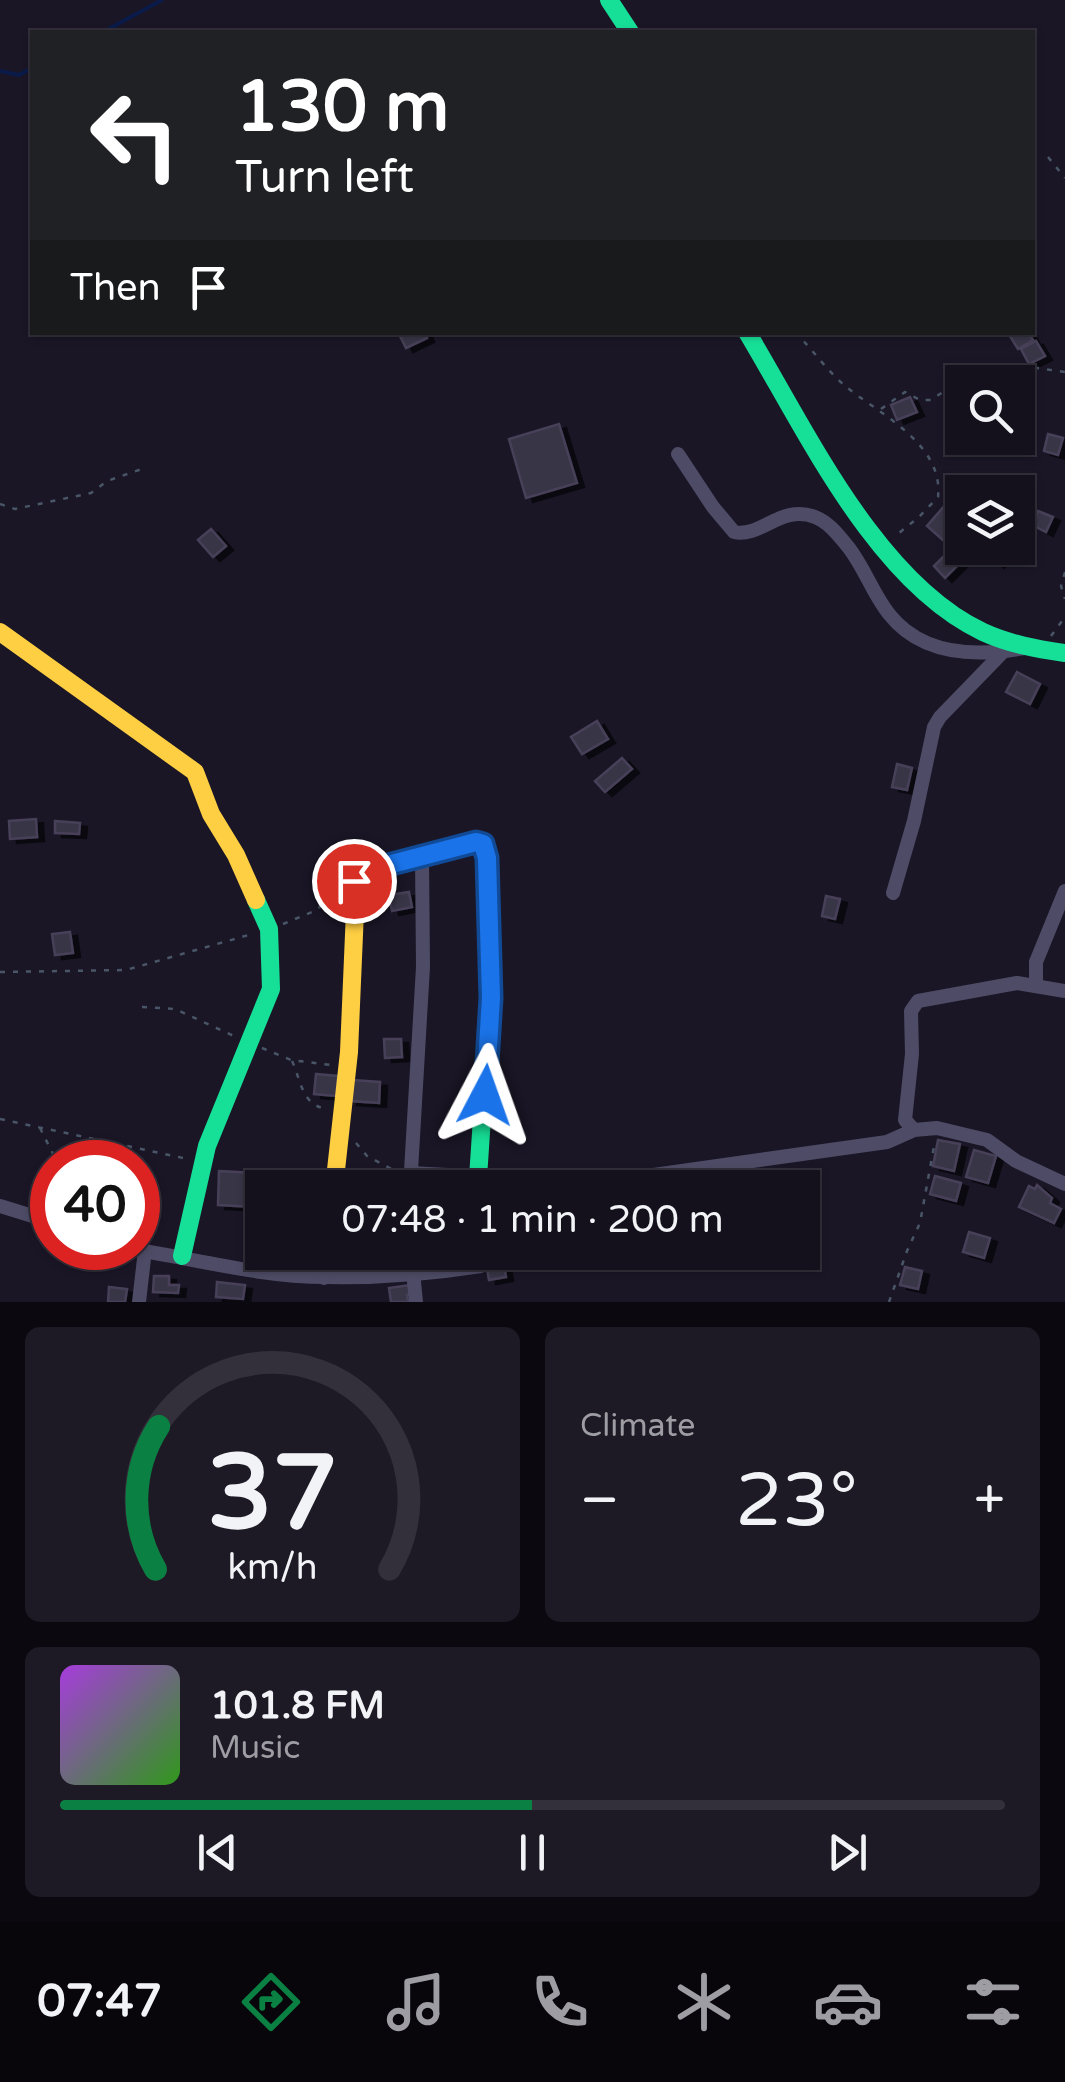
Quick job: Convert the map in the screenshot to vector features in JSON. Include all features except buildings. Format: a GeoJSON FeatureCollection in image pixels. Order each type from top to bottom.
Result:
{"type":"FeatureCollection","features":[{"type":"Feature","properties":{"kind":"street"},"geometry":{"type":"LineString","coordinates":[[609,0],[629,30]]}},
{"type":"Feature","properties":{"kind":"street"},"geometry":{"type":"LineString","coordinates":[[749,335],[839,486],[880,546],[946,608],[1000,640],[1065,653]]}},
{"type":"Feature","properties":{"kind":"street"},"geometry":{"type":"LineString","coordinates":[[678,454],[712,507],[734,532],[748,532],[779,517],[797,514],[816,518],[836,532],[865,568],[888,612],[902,628],[925,643],[947,650],[1003,652],[1036,648]]}},
{"type":"Feature","properties":{"kind":"street"},"geometry":{"type":"LineString","coordinates":[[0,632],[195,772],[211,814],[236,855],[268,930],[271,989],[207,1146],[182,1256]]}},
{"type":"Feature","properties":{"kind":"street"},"geometry":{"type":"LineString","coordinates":[[894,893],[934,727],[940,716],[1003,652]]}},
{"type":"Feature","properties":{"kind":"street"},"geometry":{"type":"LineString","coordinates":[[336,1170],[347,1067],[355,912],[351,885],[388,865],[476,842],[486,850],[491,998],[479,1170]]}},
{"type":"Feature","properties":{"kind":"street"},"geometry":{"type":"LineString","coordinates":[[411,1170],[423,967],[422,857]]}},
{"type":"Feature","properties":{"kind":"street"},"geometry":{"type":"LineString","coordinates":[[1036,984],[1036,962],[1065,891]]}},
{"type":"Feature","properties":{"kind":"street"},"geometry":{"type":"LineString","coordinates":[[914,1130],[905,1120],[912,1054],[911,1011],[918,1001],[1016,983],[1065,992]]}},
{"type":"Feature","properties":{"kind":"street"},"geometry":{"type":"LineString","coordinates":[[683,1170],[870,1145],[914,1130],[937,1128],[987,1140],[1016,1161],[1065,1184]]}},
{"type":"Feature","properties":{"kind":"street"},"geometry":{"type":"LineString","coordinates":[[0,1206],[30,1215]]}},
{"type":"Feature","properties":{"kind":"street"},"geometry":{"type":"LineString","coordinates":[[160,1252],[324,1278],[446,1270]]}},
{"type":"Feature","properties":{"kind":"street"},"geometry":{"type":"LineString","coordinates":[[139,1302],[143,1270]]}},
{"type":"Feature","properties":{"kind":"street"},"geometry":{"type":"LineString","coordinates":[[324,1278],[325,1270]]}},
{"type":"Feature","properties":{"kind":"street"},"geometry":{"type":"LineString","coordinates":[[412,1270],[416,1302]]}},
{"type":"Feature","properties":{"kind":"path"},"geometry":{"type":"LineString","coordinates":[[1048,157],[1065,178]]}},
{"type":"Feature","properties":{"kind":"path"},"geometry":{"type":"LineString","coordinates":[[798,335],[838,380],[908,431],[936,474],[938,496],[931,506],[880,546]]}},
{"type":"Feature","properties":{"kind":"path"},"geometry":{"type":"LineString","coordinates":[[880,409],[905,392],[920,400],[936,399],[964,378],[1002,377],[1030,367],[1065,372]]}},
{"type":"Feature","properties":{"kind":"path"},"geometry":{"type":"LineString","coordinates":[[0,504],[15,508],[91,494],[107,481],[142,469]]}},
{"type":"Feature","properties":{"kind":"path"},"geometry":{"type":"LineString","coordinates":[[1065,572],[1061,586],[1065,599]]}},
{"type":"Feature","properties":{"kind":"path"},"geometry":{"type":"LineString","coordinates":[[1036,648],[1065,617]]}},
{"type":"Feature","properties":{"kind":"path"},"geometry":{"type":"LineString","coordinates":[[0,972],[126,970],[268,930],[312,912],[351,885]]}},
{"type":"Feature","properties":{"kind":"path"},"geometry":{"type":"LineString","coordinates":[[142,1006],[175,1009],[291,1060],[347,1067]]}},
{"type":"Feature","properties":{"kind":"path"},"geometry":{"type":"LineString","coordinates":[[291,1060],[303,1093],[312,1105],[334,1111],[361,1150],[395,1170]]}},
{"type":"Feature","properties":{"kind":"path"},"geometry":{"type":"LineString","coordinates":[[0,1119],[204,1163]]}},
{"type":"Feature","properties":{"kind":"path"},"geometry":{"type":"LineString","coordinates":[[40,1128],[46,1140]]}},
{"type":"Feature","properties":{"kind":"path"},"geometry":{"type":"LineString","coordinates":[[889,1302],[920,1224],[937,1128]]}},
{"type":"Feature","properties":{"kind":"waterway"},"geometry":{"type":"LineString","coordinates":[[107,30],[162,0]]}},
{"type":"Feature","properties":{"kind":"waterway"},"geometry":{"type":"LineString","coordinates":[[0,71],[19,75],[30,69]]}},
{"type":"Feature","properties":{"kind":"traffic: fast"},"geometry":{"type":"LineString","coordinates":[[609,0],[629,30]]}},
{"type":"Feature","properties":{"kind":"traffic: fast"},"geometry":{"type":"LineString","coordinates":[[749,335],[847,500],[909,578],[945,609],[983,632],[1023,646],[1065,653]]}},
{"type":"Feature","properties":{"kind":"traffic: fast"},"geometry":{"type":"LineString","coordinates":[[182,1256],[207,1146],[271,989],[269,929],[256,900]]}},
{"type":"Feature","properties":{"kind":"traffic: fast"},"geometry":{"type":"LineString","coordinates":[[479,1170],[491,982]]}},
{"type":"Feature","properties":{"kind":"traffic: slow"},"geometry":{"type":"LineString","coordinates":[[0,632],[195,772],[211,814],[236,855],[256,900]]}},
{"type":"Feature","properties":{"kind":"traffic: slow"},"geometry":{"type":"LineString","coordinates":[[336,1170],[349,1052],[355,911],[351,885],[388,865],[476,842],[483,844],[487,858],[491,982]]}},
{"type":"Feature","properties":{"kind":"route"},"geometry":{"type":"LineString","coordinates":[[354,881],[388,865],[476,842],[483,844],[487,858],[491,998],[485,1095]]}}]}
